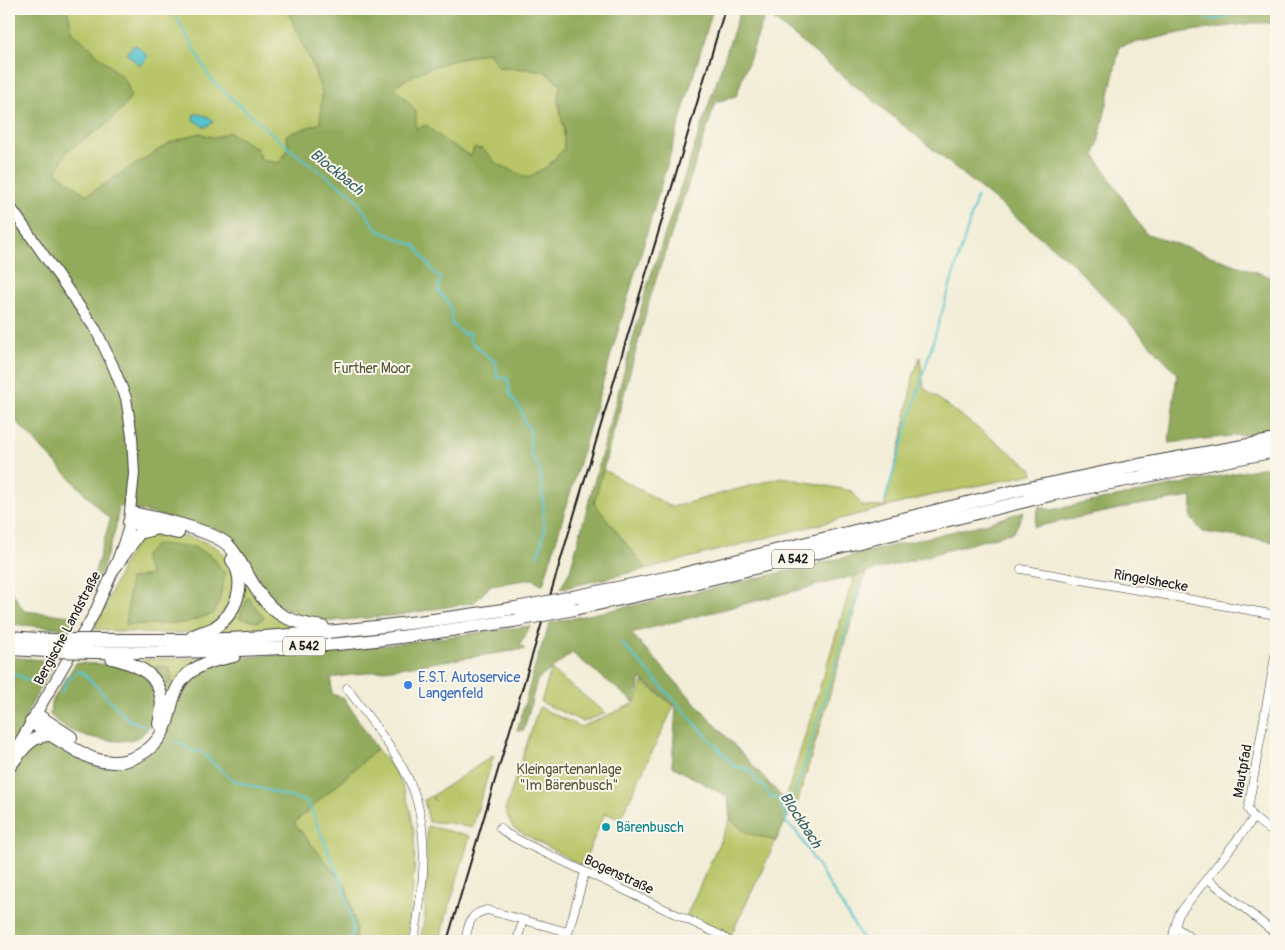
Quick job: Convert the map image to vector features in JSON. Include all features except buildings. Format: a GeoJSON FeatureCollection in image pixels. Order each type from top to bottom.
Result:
{"type":"FeatureCollection","features":[{"type":"Feature","properties":{"kind":"highway","name":"A 542"},"geometry":{"type":"LineString","coordinates":[[9,649],[49,645],[94,646],[161,653],[300,647],[399,637],[576,603],[675,576],[1054,488],[1276,440]]}},
{"type":"Feature","properties":{"kind":"highway","name":"A 542"},"geometry":{"type":"LineString","coordinates":[[1054,488],[1158,473],[1276,452]]}},
{"type":"Feature","properties":{"kind":"highway"},"geometry":{"type":"LineString","coordinates":[[130,518],[155,529],[198,536],[211,541],[225,552],[234,563],[237,572],[238,596],[235,606],[229,615],[211,630],[196,634],[189,640]]}},
{"type":"Feature","properties":{"kind":"highway"},"geometry":{"type":"LineString","coordinates":[[130,518],[193,529],[216,537],[227,544],[237,556],[262,600],[279,614],[290,620],[316,627],[338,626],[358,630]]}},
{"type":"Feature","properties":{"kind":"highway"},"geometry":{"type":"LineString","coordinates":[[115,567],[139,533],[155,529]]}},
{"type":"Feature","properties":{"kind":"highway","name":"A 542"},"geometry":{"type":"LineString","coordinates":[[94,646],[358,630],[515,615]]}},
{"type":"Feature","properties":{"kind":"highway","name":"A 542"},"geometry":{"type":"LineString","coordinates":[[9,637],[49,645]]}},
{"type":"Feature","properties":{"kind":"highway"},"geometry":{"type":"LineString","coordinates":[[33,718],[98,754],[124,755],[148,743],[160,722],[162,711],[160,691],[153,678],[144,669],[94,646]]}},
{"type":"Feature","properties":{"kind":"highway"},"geometry":{"type":"LineString","coordinates":[[33,718],[53,735],[91,758],[114,762],[139,756],[162,734],[178,688],[183,679],[193,670],[203,664],[236,655],[269,654],[300,647]]}},
{"type":"Feature","properties":{"kind":"highway"},"geometry":{"type":"LineString","coordinates":[[9,767],[31,741],[45,735],[53,735]]}},
{"type":"Feature","properties":{"kind":"main road","name":"Bergische Landstraße"},"geometry":{"type":"LineString","coordinates":[[9,205],[96,330],[113,366],[126,398],[132,436],[134,474],[130,518],[115,567],[94,614],[9,761]]}},
{"type":"Feature","properties":{"kind":"street","name":"Ringelshecke"},"geometry":{"type":"LineString","coordinates":[[1021,569],[1276,615]]}},
{"type":"Feature","properties":{"kind":"street","name":"Mautpfad"},"geometry":{"type":"LineString","coordinates":[[1254,818],[1248,810],[1276,651]]}},
{"type":"Feature","properties":{"kind":"street"},"geometry":{"type":"LineString","coordinates":[[347,688],[392,752],[406,775],[415,797],[424,849],[424,879],[414,941]]}},
{"type":"Feature","properties":{"kind":"street"},"geometry":{"type":"LineString","coordinates":[[1172,941],[1174,927],[1179,914],[1254,818],[1276,835]]}},
{"type":"Feature","properties":{"kind":"street","name":"Bogenstraße"},"geometry":{"type":"LineString","coordinates":[[500,828],[507,834],[713,931],[729,941]]}},
{"type":"Feature","properties":{"kind":"street"},"geometry":{"type":"LineString","coordinates":[[566,941],[585,872]]}},
{"type":"Feature","properties":{"kind":"street"},"geometry":{"type":"LineString","coordinates":[[1208,879],[1276,934]]}},
{"type":"Feature","properties":{"kind":"street"},"geometry":{"type":"LineString","coordinates":[[465,941],[472,916],[487,910],[568,932]]}},
{"type":"Feature","properties":{"kind":"street"},"geometry":{"type":"LineString","coordinates":[[517,941],[523,920]]}},
{"type":"Feature","properties":{"kind":"street"},"geometry":{"type":"LineString","coordinates":[[1174,927],[1196,941]]}},
{"type":"Feature","properties":{"kind":"green space"},"geometry":{"type":"Polygon","coordinates":[[[9,9],[347,9],[414,75],[441,64],[489,52],[498,67],[542,70],[561,84],[558,100],[564,130],[564,149],[548,166],[536,173],[562,433],[9,188],[9,9]]]}},
{"type":"Feature","properties":{"kind":"green space","name":"Further Moor"},"geometry":{"type":"Polygon","coordinates":[[[9,9],[67,9],[73,32],[126,81],[131,96],[124,107],[108,123],[67,151],[56,172],[87,195],[171,142],[200,133],[214,138],[229,132],[256,148],[262,160],[279,163],[289,148],[286,135],[320,123],[322,93],[312,64],[287,9],[713,9],[543,585],[533,579],[491,585],[475,602],[400,615],[323,622],[303,617],[271,601],[241,550],[217,529],[119,506],[115,531],[99,579],[72,629],[9,624],[9,587],[24,611],[73,616],[93,578],[110,520],[9,414],[9,9]],[[489,52],[427,69],[394,87],[416,111],[416,129],[426,125],[448,143],[471,156],[474,148],[483,149],[496,163],[528,178],[548,166],[564,149],[564,130],[558,100],[561,83],[542,70],[498,67],[489,52]]]}},
{"type":"Feature","properties":{"kind":"green space"},"geometry":{"type":"Polygon","coordinates":[[[741,9],[1276,9],[1276,23],[1253,23],[1185,32],[1120,46],[1095,156],[1145,233],[1276,279],[1276,431],[1169,443],[1177,373],[1072,263],[766,13],[736,96],[716,102],[653,288],[594,503],[646,569],[560,589],[570,571],[647,287],[741,9]]]}},
{"type":"Feature","properties":{"kind":"green space"},"geometry":{"type":"Polygon","coordinates":[[[920,357],[924,388],[1031,468],[1033,474],[929,496],[646,569],[594,503],[602,469],[672,507],[782,477],[852,491],[862,506],[884,507],[902,438],[913,377],[920,357]]]}},
{"type":"Feature","properties":{"kind":"green space"},"geometry":{"type":"Polygon","coordinates":[[[1276,465],[1276,542],[1203,532],[1191,518],[1192,497],[1138,505],[1034,527],[1039,506],[1051,510],[1276,465]]]}},
{"type":"Feature","properties":{"kind":"green space"},"geometry":{"type":"Polygon","coordinates":[[[1024,511],[1014,532],[854,576],[631,633],[792,808],[776,841],[747,833],[730,819],[728,797],[672,766],[676,706],[641,679],[634,702],[572,653],[537,680],[524,730],[517,731],[538,656],[550,623],[720,587],[988,523],[1024,511]]]}},
{"type":"Feature","properties":{"kind":"green space"},"geometry":{"type":"Polygon","coordinates":[[[170,533],[207,543],[223,552],[228,559],[234,574],[235,595],[214,624],[199,630],[170,634],[94,629],[127,557],[143,535],[170,533]]]}},
{"type":"Feature","properties":{"kind":"green space"},"geometry":{"type":"Polygon","coordinates":[[[157,544],[193,547],[212,556],[225,574],[219,602],[213,614],[184,623],[126,625],[130,579],[151,575],[143,557],[157,544]]]}},
{"type":"Feature","properties":{"kind":"green space"},"geometry":{"type":"Polygon","coordinates":[[[243,572],[299,628],[214,632],[232,618],[243,572]]]}},
{"type":"Feature","properties":{"kind":"green space"},"geometry":{"type":"Polygon","coordinates":[[[866,573],[797,804],[792,808],[785,801],[854,576],[866,573]]]}},
{"type":"Feature","properties":{"kind":"green space"},"geometry":{"type":"Polygon","coordinates":[[[248,597],[264,618],[258,622],[239,618],[248,597]]]}},
{"type":"Feature","properties":{"kind":"green space"},"geometry":{"type":"Polygon","coordinates":[[[530,626],[520,645],[525,649],[331,678],[332,694],[344,698],[377,749],[294,823],[346,886],[356,927],[355,941],[9,941],[9,657],[55,661],[25,716],[53,740],[94,760],[145,756],[187,679],[225,659],[377,646],[530,626]]]}},
{"type":"Feature","properties":{"kind":"green space"},"geometry":{"type":"Polygon","coordinates":[[[204,658],[167,709],[158,677],[142,662],[144,659],[204,658]]]}},
{"type":"Feature","properties":{"kind":"green space"},"geometry":{"type":"Polygon","coordinates":[[[76,663],[126,667],[140,673],[147,679],[152,687],[155,705],[151,724],[145,731],[138,737],[130,740],[99,739],[68,729],[50,715],[51,703],[76,663]]]}},
{"type":"Feature","properties":{"kind":"green space"},"geometry":{"type":"Polygon","coordinates":[[[156,666],[170,668],[172,679],[167,686],[156,666]]]}},
{"type":"Feature","properties":{"kind":"green space"},"geometry":{"type":"Polygon","coordinates":[[[551,670],[606,713],[583,722],[541,702],[551,670]]]}},
{"type":"Feature","properties":{"kind":"green space","name":"Kleingartenanlage \"Im Bärenbusch\""},"geometry":{"type":"Polygon","coordinates":[[[643,682],[674,706],[620,819],[605,813],[582,866],[513,828],[505,810],[539,707],[581,727],[635,703],[643,682]]]}},
{"type":"Feature","properties":{"kind":"green space"},"geometry":{"type":"Polygon","coordinates":[[[377,749],[398,777],[412,820],[415,860],[406,941],[355,941],[356,927],[294,823],[377,749]]]}},
{"type":"Feature","properties":{"kind":"green space"},"geometry":{"type":"Polygon","coordinates":[[[494,755],[472,828],[450,823],[429,822],[424,800],[431,796],[435,801],[432,796],[494,755]]]}},
{"type":"Feature","properties":{"kind":"green space"},"geometry":{"type":"Polygon","coordinates":[[[730,819],[747,833],[776,841],[730,937],[686,916],[730,819]]]}},
{"type":"Feature","properties":{"kind":"green space"},"geometry":{"type":"Polygon","coordinates":[[[427,826],[470,836],[439,941],[420,941],[425,916],[427,826]]]}},
{"type":"Feature","properties":{"kind":"water"},"geometry":{"type":"Polygon","coordinates":[[[136,45],[148,56],[142,64],[138,64],[127,53],[136,45]]]}},
{"type":"Feature","properties":{"kind":"water"},"geometry":{"type":"Polygon","coordinates":[[[194,114],[208,117],[213,122],[205,127],[193,120],[194,114]]]}},
{"type":"Feature","properties":{"kind":"waterway","name":"Blockbach"},"geometry":{"type":"LineString","coordinates":[[172,9],[212,81],[291,150],[354,196],[377,230],[416,246],[434,273],[440,277],[438,292],[450,307],[452,325],[465,335],[468,332],[470,341],[496,363],[497,377],[508,379],[510,394],[521,410],[525,423],[530,429],[530,453],[540,469],[543,498],[544,530],[541,547],[537,556]]}},
{"type":"Feature","properties":{"kind":"waterway"},"geometry":{"type":"LineString","coordinates":[[1188,9],[1207,20],[1219,19],[1235,12],[1251,9]]}},
{"type":"Feature","properties":{"kind":"waterway"},"geometry":{"type":"LineString","coordinates":[[885,500],[977,197]]}},
{"type":"Feature","properties":{"kind":"waterway"},"geometry":{"type":"LineString","coordinates":[[786,816],[801,775],[861,580]]}},
{"type":"Feature","properties":{"kind":"waterway","name":"Blockbach"},"geometry":{"type":"LineString","coordinates":[[621,642],[736,768],[741,767],[750,770],[757,782],[764,787],[770,796],[778,799],[786,816],[786,823],[796,831],[864,941]]}},
{"type":"Feature","properties":{"kind":"waterway"},"geometry":{"type":"LineString","coordinates":[[9,671],[39,685]]}},
{"type":"Feature","properties":{"kind":"waterway"},"geometry":{"type":"LineString","coordinates":[[61,693],[69,678],[77,671],[82,672],[128,719],[146,727]]}},
{"type":"Feature","properties":{"kind":"waterway"},"geometry":{"type":"LineString","coordinates":[[176,742],[192,750],[202,752]]}},
{"type":"Feature","properties":{"kind":"waterway"},"geometry":{"type":"LineString","coordinates":[[205,755],[235,781],[308,802],[344,889],[353,927],[350,941]]}},
{"type":"Feature","properties":{"kind":"railway"},"geometry":{"type":"LineString","coordinates":[[447,941],[725,9]]}},
{"type":"Feature","properties":{"kind":"place","name":"E.S.T. Autoservice Langenfeld"},"geometry":{"type":"Point","coordinates":[408,685]}},
{"type":"Feature","properties":{"kind":"place","name":"Bärenbusch"},"geometry":{"type":"Point","coordinates":[606,827]}}]}
